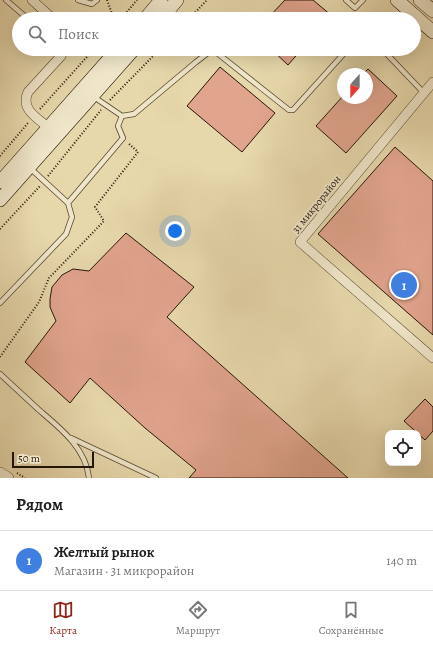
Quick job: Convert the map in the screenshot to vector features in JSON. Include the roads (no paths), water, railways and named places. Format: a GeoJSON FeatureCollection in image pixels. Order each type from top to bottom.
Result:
{"type":"FeatureCollection","features":[{"type":"Feature","properties":{"kind":"main road"},"geometry":{"type":"LineString","coordinates":[[150,12],[161,0]]}},
{"type":"Feature","properties":{"kind":"main road"},"geometry":{"type":"LineString","coordinates":[[167,12],[177,0]]}},
{"type":"Feature","properties":{"kind":"main road"},"geometry":{"type":"LineString","coordinates":[[397,0],[410,12]]}},
{"type":"Feature","properties":{"kind":"main road"},"geometry":{"type":"LineString","coordinates":[[420,0],[433,11]]}},
{"type":"Feature","properties":{"kind":"main road"},"geometry":{"type":"LineString","coordinates":[[421,21],[433,32]]}},
{"type":"Feature","properties":{"kind":"main road"},"geometry":{"type":"LineString","coordinates":[[0,182],[112,56]]}},
{"type":"Feature","properties":{"kind":"main road"},"geometry":{"type":"LineString","coordinates":[[0,200],[128,56]]}},
{"type":"Feature","properties":{"kind":"street"},"geometry":{"type":"LineString","coordinates":[[32,0],[45,12]]}},
{"type":"Feature","properties":{"kind":"street"},"geometry":{"type":"LineString","coordinates":[[48,127],[35,116],[26,105],[25,98],[28,92],[61,56]]}},
{"type":"Feature","properties":{"kind":"street","name":"31 микрорайон"},"geometry":{"type":"LineString","coordinates":[[433,82],[423,92],[300,242],[433,358]]}},
{"type":"Feature","properties":{"kind":"street"},"geometry":{"type":"LineString","coordinates":[[0,473],[8,478]]}},
{"type":"Feature","properties":{"kind":"lane"},"geometry":{"type":"LineString","coordinates":[[6,0],[20,12]]}},
{"type":"Feature","properties":{"kind":"lane"},"geometry":{"type":"LineString","coordinates":[[78,0],[92,4],[97,0]]}},
{"type":"Feature","properties":{"kind":"lane"},"geometry":{"type":"LineString","coordinates":[[346,0],[355,8],[363,0]]}},
{"type":"Feature","properties":{"kind":"lane"},"geometry":{"type":"LineString","coordinates":[[93,96],[122,116],[134,114],[204,56]]}},
{"type":"Feature","properties":{"kind":"lane"},"geometry":{"type":"LineString","coordinates":[[221,56],[290,110],[293,110],[340,56]]}},
{"type":"Feature","properties":{"kind":"lane"},"geometry":{"type":"LineString","coordinates":[[389,56],[423,92]]}},
{"type":"Feature","properties":{"kind":"lane"},"geometry":{"type":"LineString","coordinates":[[68,203],[123,138],[118,126],[122,116]]}},
{"type":"Feature","properties":{"kind":"lane"},"geometry":{"type":"LineString","coordinates":[[0,304],[66,234],[72,217],[68,203],[29,167]]}},
{"type":"Feature","properties":{"kind":"lane"},"geometry":{"type":"LineString","coordinates":[[0,374],[70,438],[82,456],[88,469],[89,478]]}},
{"type":"Feature","properties":{"kind":"lane"},"geometry":{"type":"LineString","coordinates":[[70,438],[156,478]]}},
{"type":"Feature","properties":{"kind":"place","name":"Желтый рынок"},"geometry":{"type":"Point","coordinates":[404,285]}}]}
